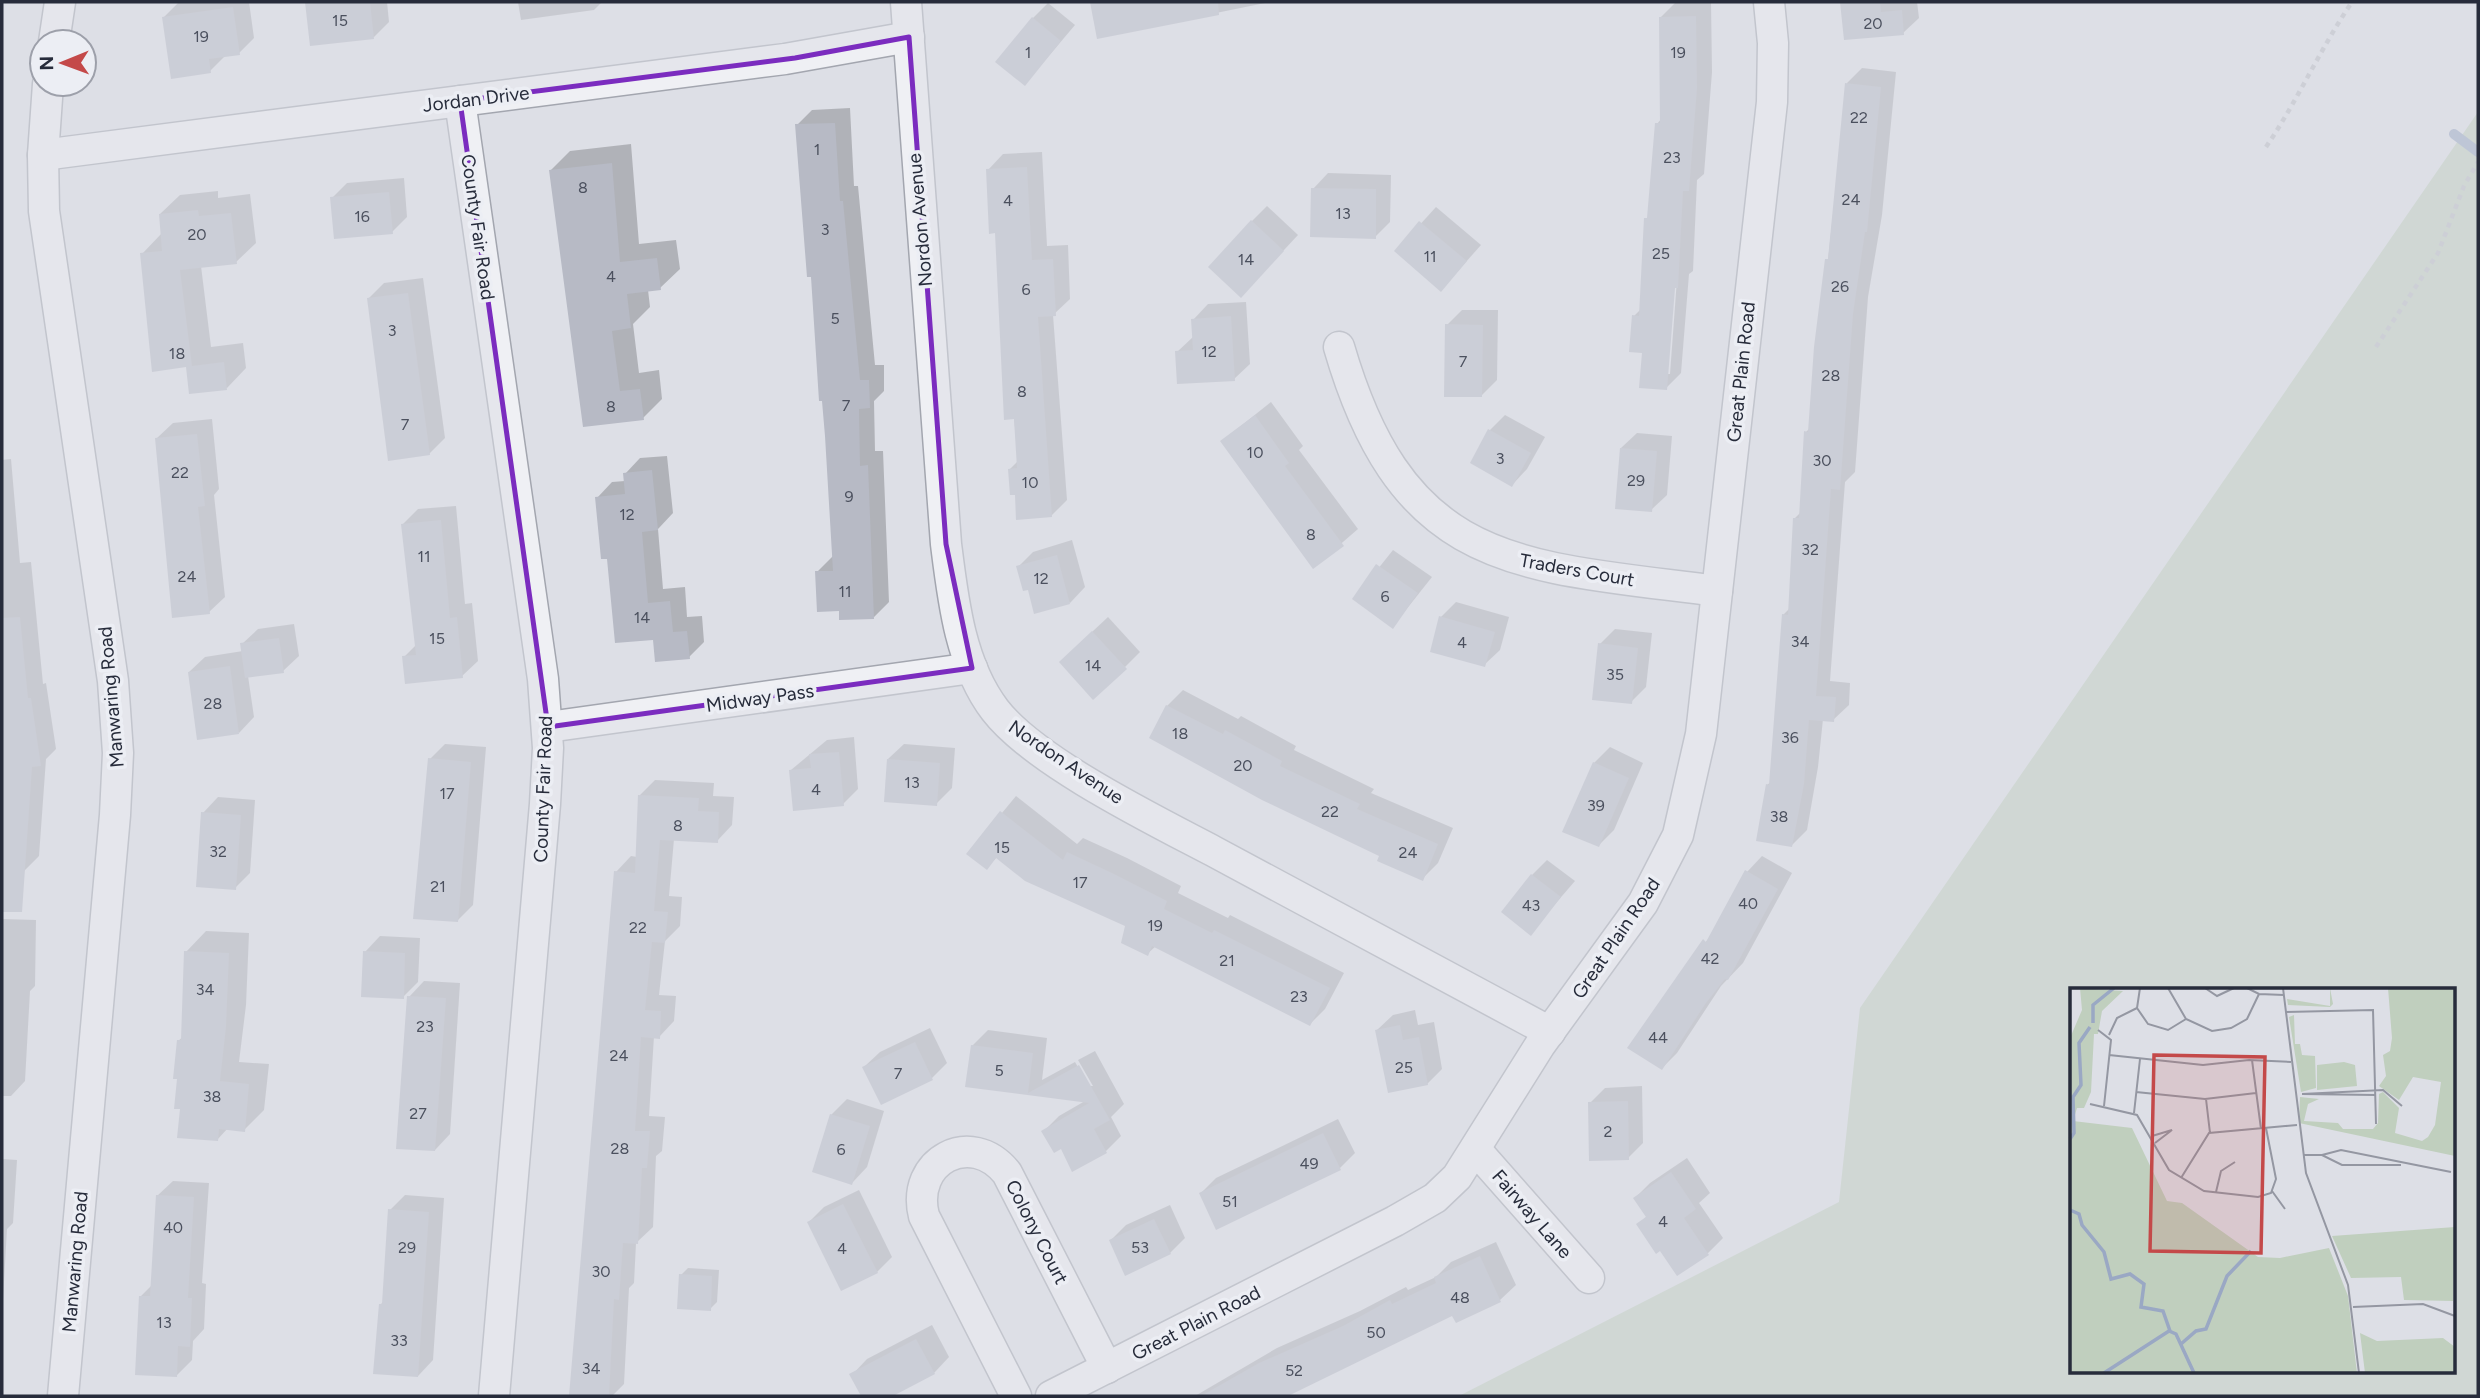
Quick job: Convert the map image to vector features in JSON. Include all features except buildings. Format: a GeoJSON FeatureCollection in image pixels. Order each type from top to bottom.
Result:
{"type":"FeatureCollection","features":[{"type":"Feature","properties":{"kind":"street"},"geometry":{"type":"LineString","coordinates":[[56,28],[60,2]]}},
{"type":"Feature","properties":{"kind":"street","name":"Nordon Avenue"},"geometry":{"type":"LineString","coordinates":[[906,2],[946,544],[957,615],[972,668],[990,703],[1002,719],[1070,770],[1184,836],[1550,1032]]}},
{"type":"Feature","properties":{"kind":"street","name":"Great Plain Road"},"geometry":{"type":"LineString","coordinates":[[1051,1396],[1414,1211],[1453,1182],[1550,1032],[1633,919],[1653,887],[1678,835],[1700,744],[1772,102],[1773,43],[1769,2]]}},
{"type":"Feature","properties":{"kind":"street","name":"Jordan Drive"},"geometry":{"type":"LineString","coordinates":[[43,155],[795,58],[909,37]]}},
{"type":"Feature","properties":{"kind":"street","name":"Manwaring Road"},"geometry":{"type":"LineString","coordinates":[[47,98],[43,155],[48,252],[111,665],[118,753],[115,816],[63,1396]]}},
{"type":"Feature","properties":{"kind":"street","name":"County Fair Road"},"geometry":{"type":"LineString","coordinates":[[460,101],[544,679],[548,727],[543,827],[494,1396]]}},
{"type":"Feature","properties":{"kind":"street","name":"Traders Court"},"geometry":{"type":"LineString","coordinates":[[1339,347],[1361,409],[1383,453],[1417,501],[1451,528],[1489,550],[1532,565],[1717,591]]}},
{"type":"Feature","properties":{"kind":"street","name":"Midway Pass"},"geometry":{"type":"LineString","coordinates":[[548,727],[972,668]]}},
{"type":"Feature","properties":{"kind":"street","name":"Fairway Lane"},"geometry":{"type":"LineString","coordinates":[[1476,1150],[1589,1278]]}},
{"type":"Feature","properties":{"kind":"street","name":"Colony Court"},"geometry":{"type":"LineString","coordinates":[[1016,1396],[924,1216],[921,1198],[927,1176],[935,1165],[951,1155],[968,1152],[982,1154],[994,1160],[1007,1174],[1107,1368]]}},
{"type":"Feature","properties":{"kind":"path"},"geometry":{"type":"LineString","coordinates":[[2266,147],[2290,112],[2333,30],[2352,2]]}},
{"type":"Feature","properties":{"kind":"path"},"geometry":{"type":"LineString","coordinates":[[2376,347],[2438,253],[2470,173],[2478,162]]}},
{"type":"Feature","properties":{"kind":"highlighted area"},"geometry":{"type":"Polygon","coordinates":[[[909,37],[946,544],[972,668],[548,727],[460,101],[795,58],[909,37]]]}},
{"type":"Feature","properties":{"kind":"green space"},"geometry":{"type":"Polygon","coordinates":[[[2478,112],[2478,1396],[1459,1396],[1839,1202],[1860,1008],[2478,112]]]}},
{"type":"Feature","properties":{"kind":"waterway"},"geometry":{"type":"LineString","coordinates":[[2454,134],[2478,152]]}}]}
